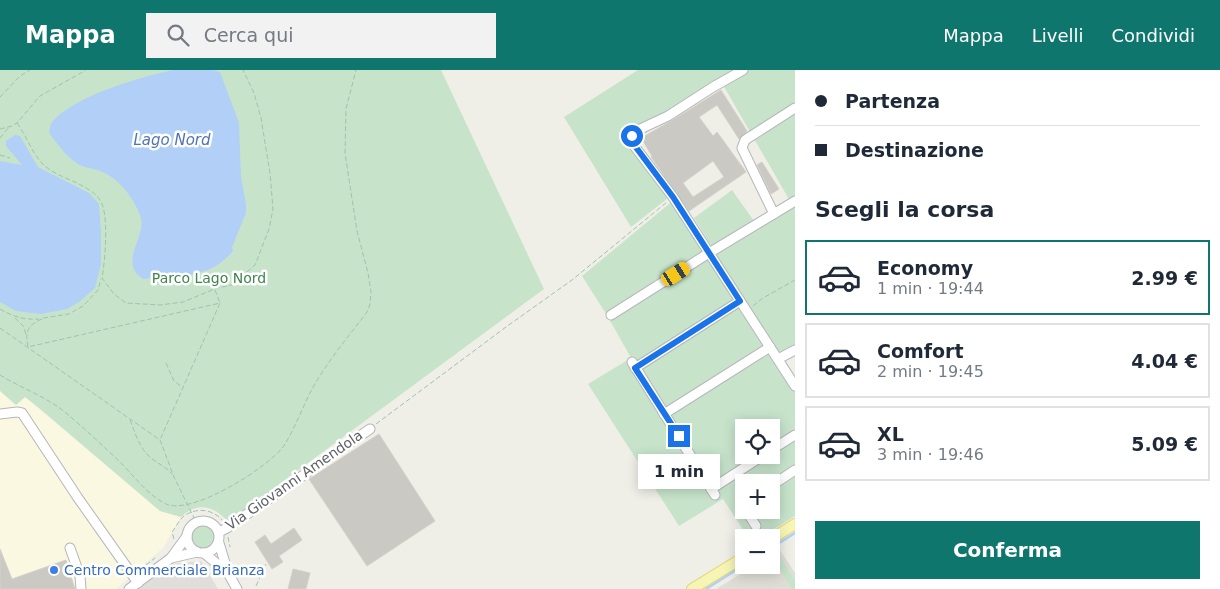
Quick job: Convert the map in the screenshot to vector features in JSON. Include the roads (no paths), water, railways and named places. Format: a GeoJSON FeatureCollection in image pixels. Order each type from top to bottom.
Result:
{"type":"FeatureCollection","features":[{"type":"Feature","properties":{"kind":"main road"},"geometry":{"type":"LineString","coordinates":[[780,533],[795,524]]}},
{"type":"Feature","properties":{"kind":"main road"},"geometry":{"type":"LineString","coordinates":[[692,589],[735,562]]}},
{"type":"Feature","properties":{"kind":"street"},"geometry":{"type":"LineString","coordinates":[[743,70],[668,116],[636,131],[632,136],[632,142],[673,197],[795,386]]}},
{"type":"Feature","properties":{"kind":"street"},"geometry":{"type":"LineString","coordinates":[[774,214],[742,148],[744,140],[795,108]]}},
{"type":"Feature","properties":{"kind":"street"},"geometry":{"type":"LineString","coordinates":[[611,315],[795,201]]}},
{"type":"Feature","properties":{"kind":"street"},"geometry":{"type":"LineString","coordinates":[[740,301],[633,365],[713,492],[752,464]]}},
{"type":"Feature","properties":{"kind":"street"},"geometry":{"type":"LineString","coordinates":[[664,414],[770,347]]}},
{"type":"Feature","properties":{"kind":"street"},"geometry":{"type":"LineString","coordinates":[[778,359],[795,350]]}},
{"type":"Feature","properties":{"kind":"street"},"geometry":{"type":"LineString","coordinates":[[0,414],[22,413],[78,498],[138,582]]}},
{"type":"Feature","properties":{"kind":"street","name":"Via Giovanni Amendola"},"geometry":{"type":"LineString","coordinates":[[223,530],[370,428]]}},
{"type":"Feature","properties":{"kind":"street"},"geometry":{"type":"LineString","coordinates":[[780,444],[795,435]]}},
{"type":"Feature","properties":{"kind":"street"},"geometry":{"type":"LineString","coordinates":[[780,480],[795,470]]}},
{"type":"Feature","properties":{"kind":"street"},"geometry":{"type":"LineString","coordinates":[[752,519],[756,526]]}},
{"type":"Feature","properties":{"kind":"street"},"geometry":{"type":"LineString","coordinates":[[130,589],[173,556],[187,536],[190,527],[196,522],[203,520],[210,522],[223,530],[219,543],[211,551],[173,556]]}},
{"type":"Feature","properties":{"kind":"street"},"geometry":{"type":"LineString","coordinates":[[187,536],[190,546],[228,574]]}},
{"type":"Feature","properties":{"kind":"street"},"geometry":{"type":"LineString","coordinates":[[219,543],[228,574],[237,589]]}},
{"type":"Feature","properties":{"kind":"street"},"geometry":{"type":"LineString","coordinates":[[70,548],[80,576],[81,589]]}},
{"type":"Feature","properties":{"kind":"water","name":"Lago Nord"},"geometry":{"type":"Polygon","coordinates":[[[173,70],[212,70],[220,72],[239,123],[241,177],[246,213],[232,247],[233,251],[223,261],[203,272],[143,279],[136,272],[133,264],[141,222],[140,215],[133,202],[125,189],[113,178],[100,171],[78,164],[70,158],[49,133],[50,126],[62,113],[91,96],[143,77],[173,70]]]}},
{"type":"Feature","properties":{"kind":"water"},"geometry":{"type":"Polygon","coordinates":[[[15,135],[20,136],[38,167],[89,193],[99,204],[101,264],[95,288],[79,302],[67,309],[41,314],[16,311],[0,302],[0,161],[22,165],[6,146],[6,141],[15,135]]]}},
{"type":"Feature","properties":{"kind":"waterway"},"geometry":{"type":"LineString","coordinates":[[780,542],[795,533]]}},
{"type":"Feature","properties":{"kind":"waterway"},"geometry":{"type":"LineString","coordinates":[[706,589],[735,571]]}},
{"type":"Feature","properties":{"kind":"place","name":"Centro Commerciale Brianza"},"geometry":{"type":"Point","coordinates":[54,570]}},
{"type":"Feature","properties":{"kind":"park label","name":"Parco Lago Nord"},"geometry":{"type":"Point","coordinates":[209,278]}}]}
